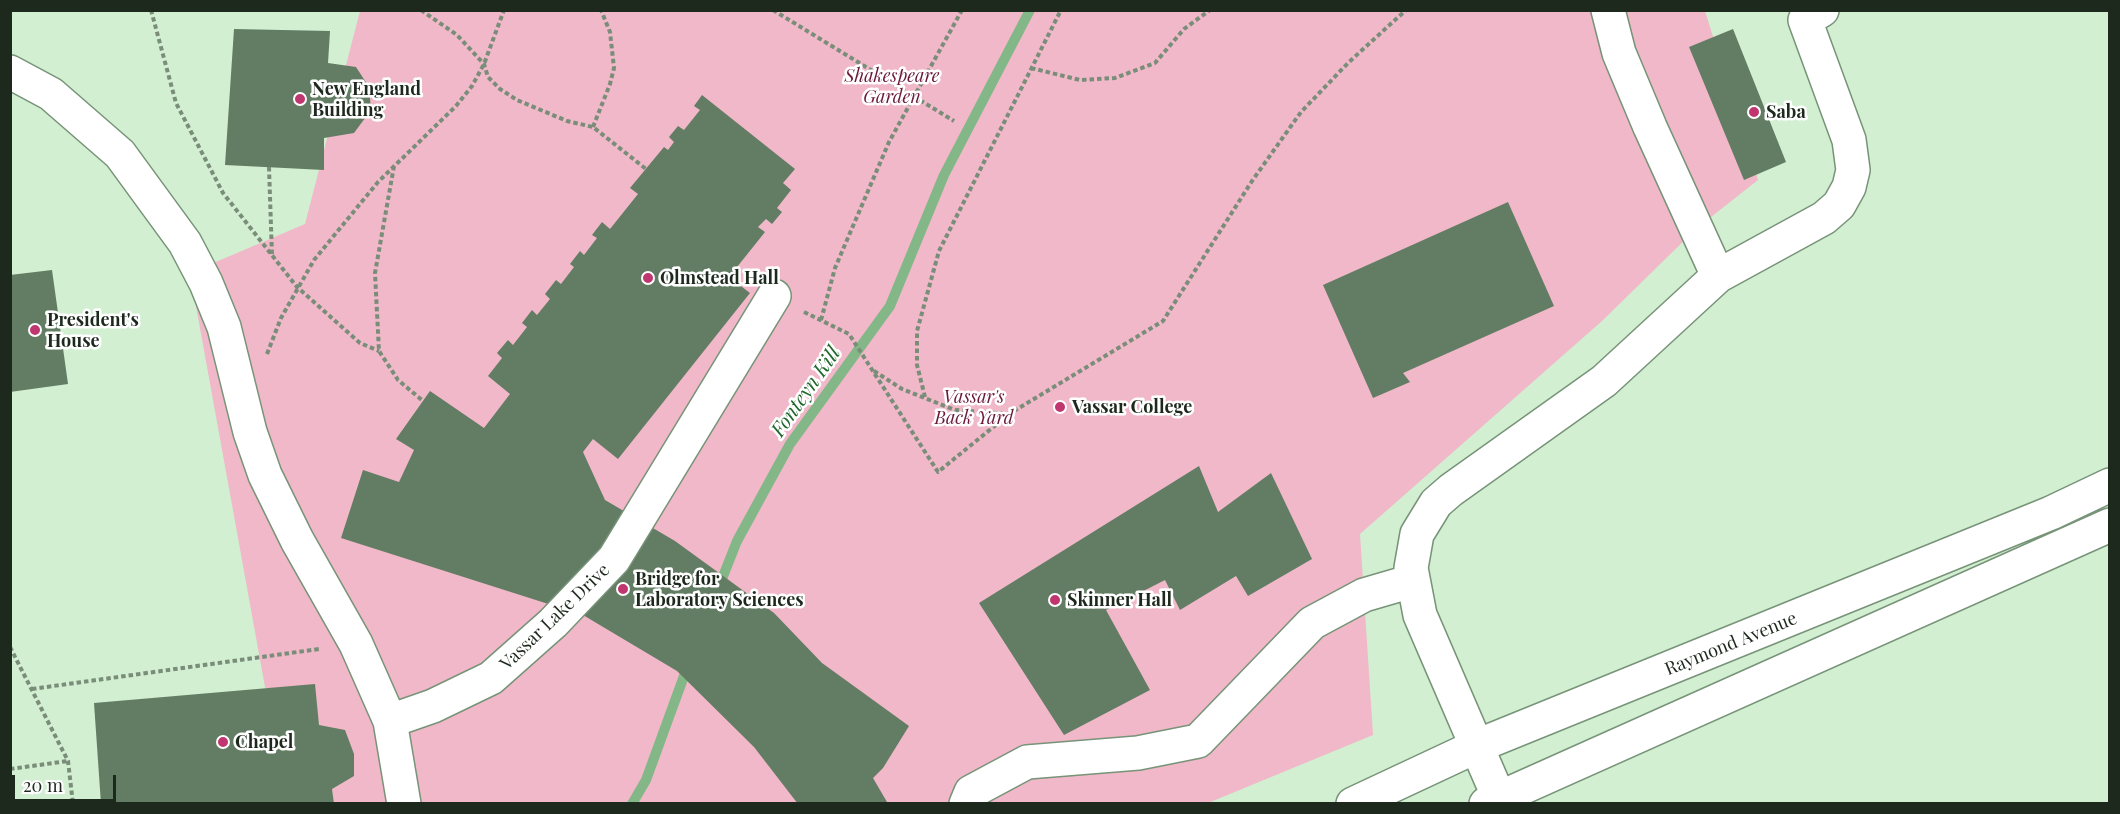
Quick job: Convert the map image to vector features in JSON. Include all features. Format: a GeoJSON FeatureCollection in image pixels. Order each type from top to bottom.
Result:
{"type":"FeatureCollection","features":[{"type":"Feature","properties":{"kind":"main road"},"geometry":{"type":"LineString","coordinates":[[1608,10],[1619,52],[1650,128],[1718,276]]}},
{"type":"Feature","properties":{"kind":"main road"},"geometry":{"type":"LineString","coordinates":[[1822,10],[1805,20],[1849,140],[1853,170],[1849,187],[1839,205],[1824,218],[1718,276],[1604,381],[1467,476],[1436,503],[1414,542],[1412,581],[1430,642],[1477,746],[1492,801],[2109,525]]}},
{"type":"Feature","properties":{"kind":"main road"},"geometry":{"type":"LineString","coordinates":[[10,72],[51,94],[120,154],[185,243],[206,283],[224,327],[250,432],[266,475],[297,540],[356,644],[390,721],[404,804]]}},
{"type":"Feature","properties":{"kind":"main road","name":"Vassar Lake Drive"},"geometry":{"type":"LineString","coordinates":[[390,721],[433,706],[491,678],[553,623],[614,559],[774,296]]}},
{"type":"Feature","properties":{"kind":"main road","name":"Raymond Avenue"},"geometry":{"type":"LineString","coordinates":[[1353,804],[1477,746],[2019,526],[2109,485]]}},
{"type":"Feature","properties":{"kind":"main road"},"geometry":{"type":"LineString","coordinates":[[966,804],[971,792],[1027,762],[1138,753],[1198,741],[1312,623],[1364,596],[1412,581]]}},
{"type":"Feature","properties":{"kind":"path"},"geometry":{"type":"LineString","coordinates":[[151,10],[166,74],[191,136],[223,193],[297,287],[360,343],[379,351]]}},
{"type":"Feature","properties":{"kind":"path"},"geometry":{"type":"LineString","coordinates":[[421,10],[457,35],[484,64],[488,77],[517,100],[567,121],[593,128],[646,169]]}},
{"type":"Feature","properties":{"kind":"path"},"geometry":{"type":"LineString","coordinates":[[266,357],[297,287],[314,260],[345,219],[394,166],[456,106],[484,64],[504,10]]}},
{"type":"Feature","properties":{"kind":"path"},"geometry":{"type":"LineString","coordinates":[[593,128],[614,68],[612,40],[601,10]]}},
{"type":"Feature","properties":{"kind":"path"},"geometry":{"type":"LineString","coordinates":[[773,10],[954,122]]}},
{"type":"Feature","properties":{"kind":"path"},"geometry":{"type":"LineString","coordinates":[[821,320],[840,258],[889,142],[962,10]]}},
{"type":"Feature","properties":{"kind":"path"},"geometry":{"type":"LineString","coordinates":[[925,398],[916,365],[916,331],[939,251],[1061,10]]}},
{"type":"Feature","properties":{"kind":"path"},"geometry":{"type":"LineString","coordinates":[[1031,68],[1080,80],[1115,78],[1155,63],[1184,29],[1210,10]]}},
{"type":"Feature","properties":{"kind":"path"},"geometry":{"type":"LineString","coordinates":[[774,296],[849,334],[938,472],[1009,414],[1163,321],[1252,181],[1302,112],[1349,62],[1406,10]]}},
{"type":"Feature","properties":{"kind":"path"},"geometry":{"type":"LineString","coordinates":[[394,166],[376,263],[379,351],[398,380],[423,401]]}},
{"type":"Feature","properties":{"kind":"path"},"geometry":{"type":"LineString","coordinates":[[269,167],[272,256]]}},
{"type":"Feature","properties":{"kind":"path"},"geometry":{"type":"LineString","coordinates":[[874,371],[902,389],[955,410],[1009,414]]}},
{"type":"Feature","properties":{"kind":"path"},"geometry":{"type":"LineString","coordinates":[[32,689],[356,644]]}},
{"type":"Feature","properties":{"kind":"path"},"geometry":{"type":"LineString","coordinates":[[10,647],[68,761],[73,804]]}},
{"type":"Feature","properties":{"kind":"path"},"geometry":{"type":"LineString","coordinates":[[10,769],[68,761]]}},
{"type":"Feature","properties":{"kind":"green space","name":"Vassar's Back Yard"},"geometry":{"type":"Polygon","coordinates":[[[360,11],[1705,11],[1758,180],[1697,228],[1602,321],[1360,534],[1373,735],[1208,803],[286,803],[190,273],[305,224],[360,11]]]}},
{"type":"Feature","properties":{"kind":"building","name":"New England Building"},"geometry":{"type":"Polygon","coordinates":[[[234,29],[330,31],[328,63],[356,67],[369,87],[371,110],[354,133],[324,138],[324,170],[225,165],[234,29]]]}},
{"type":"Feature","properties":{"kind":"building"},"geometry":{"type":"Polygon","coordinates":[[[1733,29],[1786,162],[1744,180],[1689,47],[1733,29]]]}},
{"type":"Feature","properties":{"kind":"building"},"geometry":{"type":"Polygon","coordinates":[[[702,95],[795,169],[783,183],[791,190],[777,208],[782,212],[772,224],[766,219],[758,227],[765,232],[729,277],[750,293],[618,459],[593,439],[583,452],[605,500],[675,541],[774,613],[822,663],[909,726],[883,768],[873,778],[887,802],[885,804],[798,804],[754,747],[677,671],[583,615],[341,538],[363,470],[399,482],[414,450],[396,439],[430,391],[484,428],[510,394],[488,376],[502,358],[497,353],[508,340],[513,345],[527,327],[522,323],[532,310],[537,315],[550,299],[545,294],[556,280],[561,284],[574,267],[570,264],[580,251],[584,255],[597,238],[592,235],[602,222],[610,229],[638,194],[630,188],[664,147],[668,150],[674,142],[669,137],[678,126],[684,130],[700,110],[694,106],[702,95]]]}},
{"type":"Feature","properties":{"kind":"building"},"geometry":{"type":"Polygon","coordinates":[[[1508,202],[1554,306],[1403,373],[1410,382],[1373,398],[1323,285],[1508,202]]]}},
{"type":"Feature","properties":{"kind":"building","name":"President's House"},"geometry":{"type":"Polygon","coordinates":[[[52,270],[68,384],[10,392],[10,275],[52,270]]]}},
{"type":"Feature","properties":{"kind":"building","name":"Skinner Hall"},"geometry":{"type":"Polygon","coordinates":[[[1199,466],[1218,512],[1271,473],[1312,559],[1248,596],[1236,576],[1180,610],[1165,580],[1106,610],[1150,690],[1064,735],[979,603],[1199,466]]]}},
{"type":"Feature","properties":{"kind":"building","name":"Chapel"},"geometry":{"type":"Polygon","coordinates":[[[315,684],[319,725],[345,730],[354,754],[354,776],[332,789],[334,804],[101,804],[94,703],[315,684]]]}},
{"type":"Feature","properties":{"kind":"waterway","name":"Fonteyn Kill"},"geometry":{"type":"LineString","coordinates":[[718,589],[737,541],[790,444],[890,306],[944,175],[1030,10]]}},
{"type":"Feature","properties":{"kind":"waterway","name":"Fonteyn Kill"},"geometry":{"type":"LineString","coordinates":[[632,804],[646,780],[688,665]]}},
{"type":"Feature","properties":{"kind":"place","name":"New England Building"},"geometry":{"type":"Point","coordinates":[300,99]}},
{"type":"Feature","properties":{"kind":"place","name":"Saba"},"geometry":{"type":"Point","coordinates":[1754,112]}},
{"type":"Feature","properties":{"kind":"place","name":"Olmstead Hall"},"geometry":{"type":"Point","coordinates":[648,278]}},
{"type":"Feature","properties":{"kind":"place","name":"President's House"},"geometry":{"type":"Point","coordinates":[35,330]}},
{"type":"Feature","properties":{"kind":"place","name":"Vassar College"},"geometry":{"type":"Point","coordinates":[1060,407]}},
{"type":"Feature","properties":{"kind":"place","name":"Bridge for Laboratory Sciences"},"geometry":{"type":"Point","coordinates":[623,589]}},
{"type":"Feature","properties":{"kind":"place","name":"Skinner Hall"},"geometry":{"type":"Point","coordinates":[1055,600]}},
{"type":"Feature","properties":{"kind":"place","name":"Chapel"},"geometry":{"type":"Point","coordinates":[223,742]}},
{"type":"Feature","properties":{"kind":"park label","name":"Shakespeare Garden"},"geometry":{"type":"Point","coordinates":[892,86]}}]}
